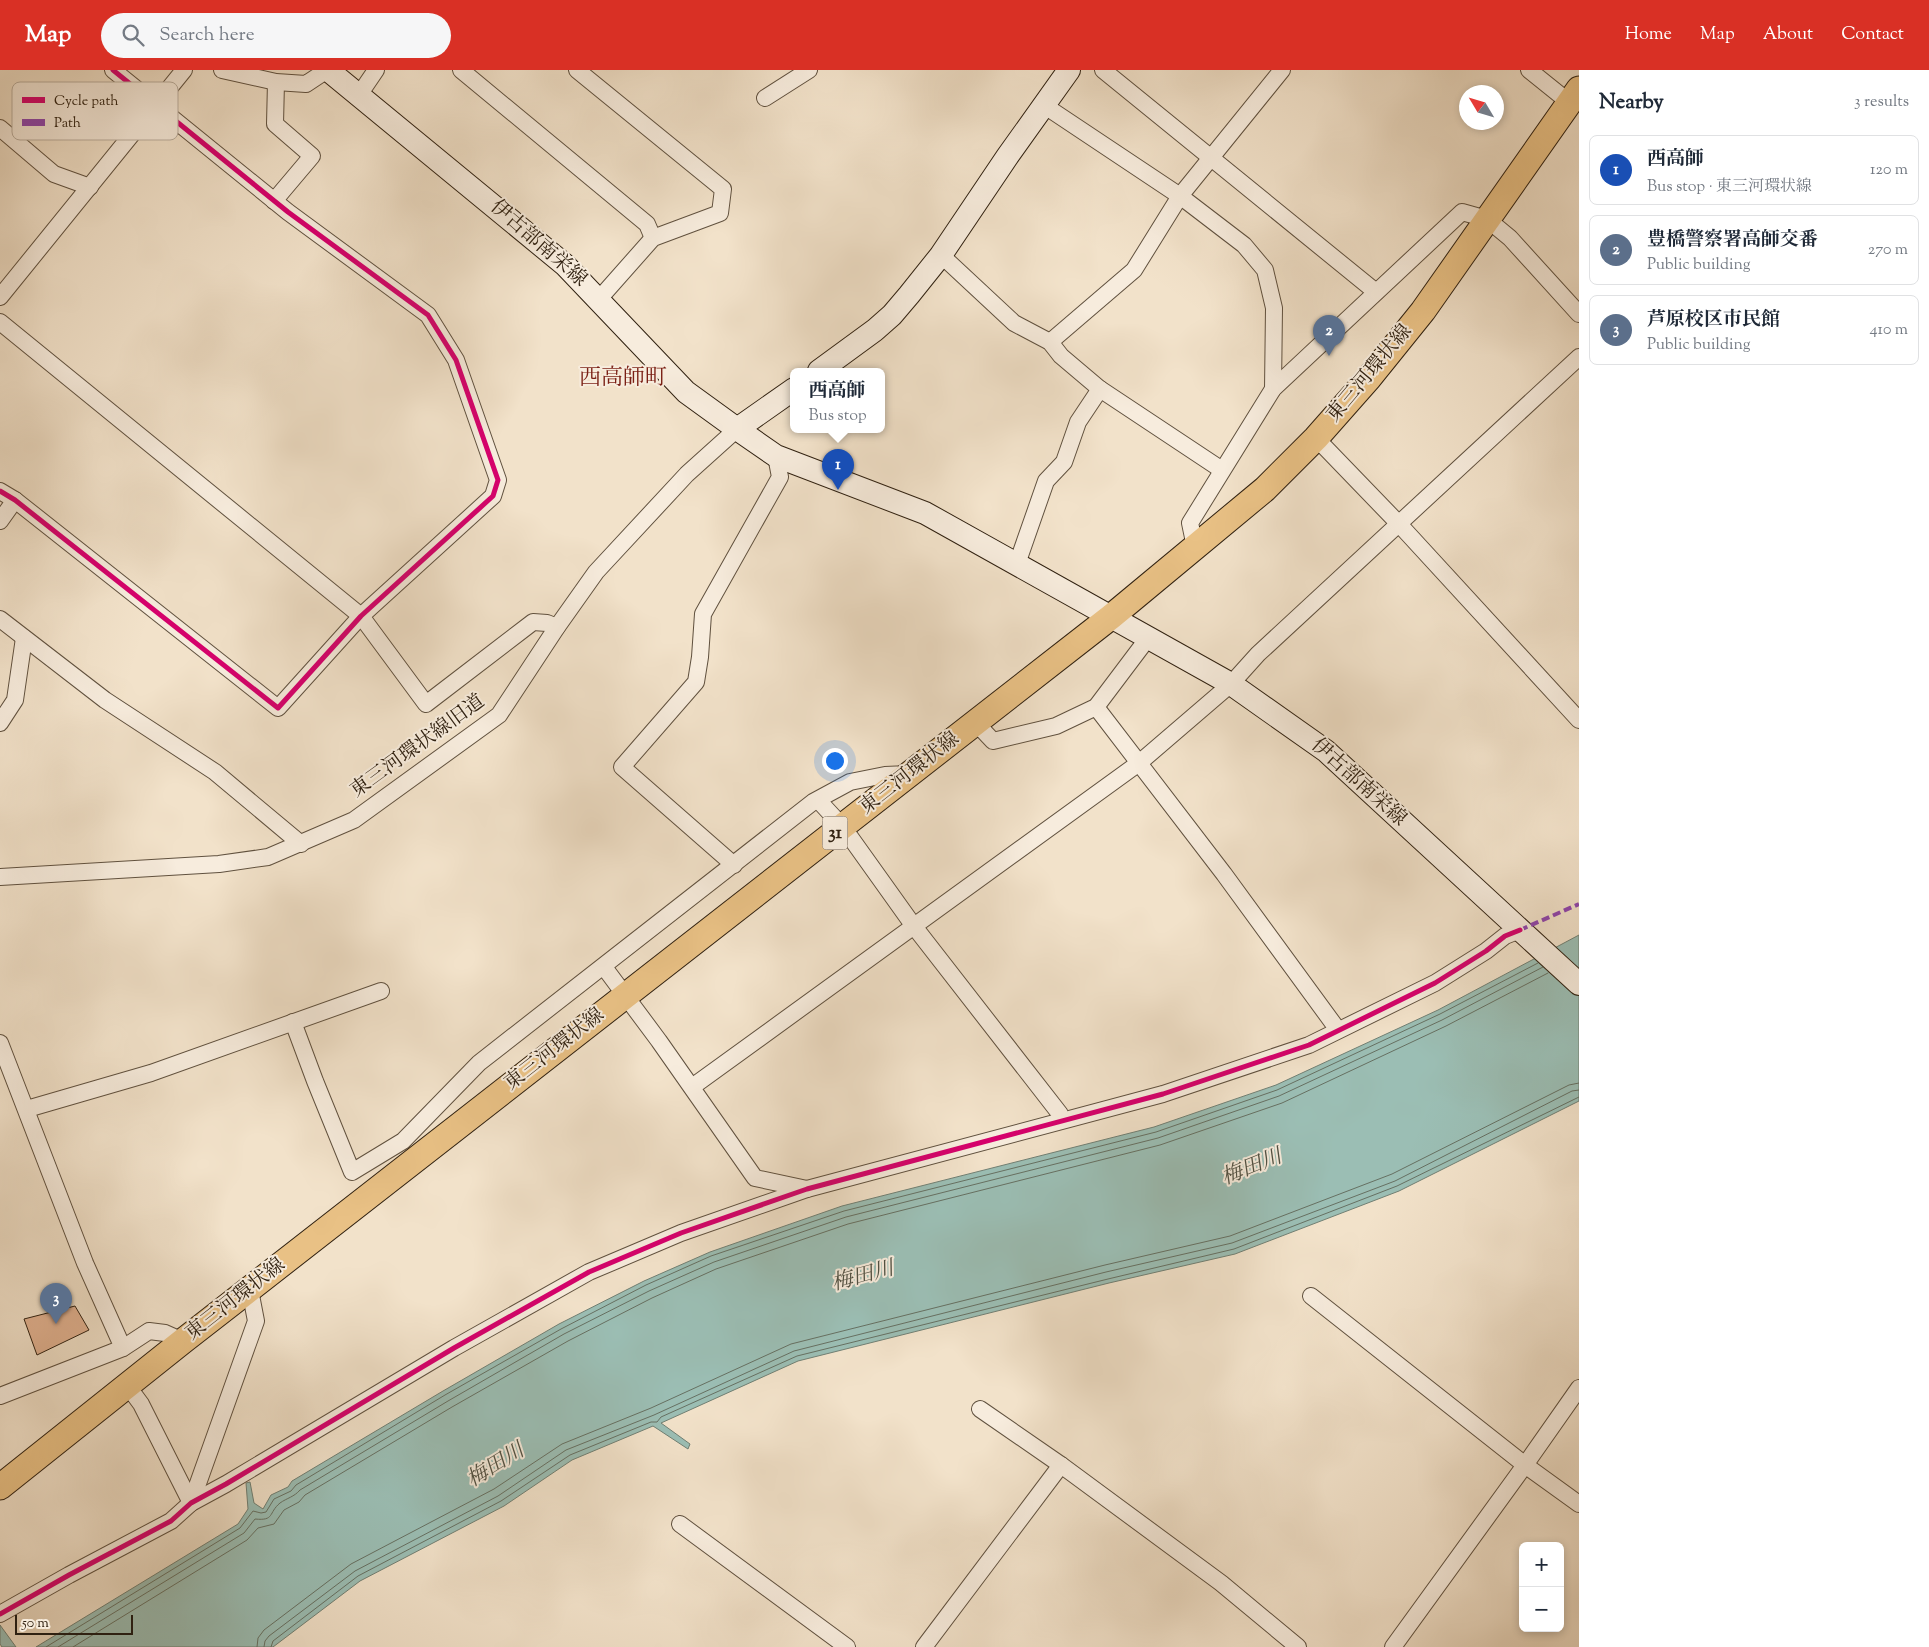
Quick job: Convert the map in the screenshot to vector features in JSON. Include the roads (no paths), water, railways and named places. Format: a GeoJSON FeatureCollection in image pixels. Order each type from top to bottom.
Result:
{"type":"FeatureCollection","features":[{"type":"Feature","properties":{"kind":"main road","name":"伊古部南栄線"},"geometry":{"type":"LineString","coordinates":[[328,70],[566,265],[686,392],[737,429]]}},
{"type":"Feature","properties":{"kind":"main road"},"geometry":{"type":"LineString","coordinates":[[823,368],[892,315],[941,255],[1007,157],[1070,70]]}},
{"type":"Feature","properties":{"kind":"main road","name":"東三河環状線"},"geometry":{"type":"LineString","coordinates":[[0,1487],[183,1341],[1112,616],[1265,489],[1316,438],[1369,378],[1417,318],[1574,96]]}},
{"type":"Feature","properties":{"kind":"main road"},"geometry":{"type":"LineString","coordinates":[[790,392],[737,429],[776,456],[925,513],[1112,616]]}},
{"type":"Feature","properties":{"kind":"main road","name":"伊古部南栄線"},"geometry":{"type":"LineString","coordinates":[[1112,616],[1231,684],[1326,751],[1579,984]]}},
{"type":"Feature","properties":{"kind":"street"},"geometry":{"type":"LineString","coordinates":[[113,70],[128,82]]}},
{"type":"Feature","properties":{"kind":"street"},"geometry":{"type":"LineString","coordinates":[[174,82],[184,70]]}},
{"type":"Feature","properties":{"kind":"street"},"geometry":{"type":"LineString","coordinates":[[222,70],[276,82],[306,84],[328,70]]}},
{"type":"Feature","properties":{"kind":"street"},"geometry":{"type":"LineString","coordinates":[[358,95],[376,70]]}},
{"type":"Feature","properties":{"kind":"street"},"geometry":{"type":"LineString","coordinates":[[461,70],[647,224],[653,238]]}},
{"type":"Feature","properties":{"kind":"street"},"geometry":{"type":"LineString","coordinates":[[765,98],[809,70]]}},
{"type":"Feature","properties":{"kind":"street"},"geometry":{"type":"LineString","coordinates":[[1103,70],[1376,292]]}},
{"type":"Feature","properties":{"kind":"street"},"geometry":{"type":"LineString","coordinates":[[1050,342],[1134,270],[1180,196],[1282,70]]}},
{"type":"Feature","properties":{"kind":"street"},"geometry":{"type":"LineString","coordinates":[[1529,70],[1574,96]]}},
{"type":"Feature","properties":{"kind":"street"},"geometry":{"type":"LineString","coordinates":[[586,73],[723,190],[720,213],[653,238],[600,299]]}},
{"type":"Feature","properties":{"kind":"street"},"geometry":{"type":"LineString","coordinates":[[274,201],[312,156],[275,124],[276,82]]}},
{"type":"Feature","properties":{"kind":"street"},"geometry":{"type":"LineString","coordinates":[[1045,106],[1180,196],[1244,244],[1266,270],[1274,308],[1273,388]]}},
{"type":"Feature","properties":{"kind":"street"},"geometry":{"type":"LineString","coordinates":[[0,492],[15,500],[278,708],[361,616],[493,496],[498,480],[456,360],[428,315],[274,201],[178,123]]}},
{"type":"Feature","properties":{"kind":"street"},"geometry":{"type":"LineString","coordinates":[[0,128],[12,138]]}},
{"type":"Feature","properties":{"kind":"street"},"geometry":{"type":"LineString","coordinates":[[14,140],[54,174],[90,186]]}},
{"type":"Feature","properties":{"kind":"street"},"geometry":{"type":"LineString","coordinates":[[0,297],[127,140]]}},
{"type":"Feature","properties":{"kind":"street"},"geometry":{"type":"LineString","coordinates":[[1195,546],[1190,523],[1273,388],[1462,212],[1487,219],[1510,238],[1579,314]]}},
{"type":"Feature","properties":{"kind":"street"},"geometry":{"type":"LineString","coordinates":[[941,255],[1014,323],[1050,342],[1061,356],[1100,389],[1222,470]]}},
{"type":"Feature","properties":{"kind":"street"},"geometry":{"type":"LineString","coordinates":[[0,322],[361,616],[426,704],[533,622],[547,623],[557,627]]}},
{"type":"Feature","properties":{"kind":"street"},"geometry":{"type":"LineString","coordinates":[[692,1087],[1139,763],[1231,684],[1258,654],[1579,358]]}},
{"type":"Feature","properties":{"kind":"street"},"geometry":{"type":"LineString","coordinates":[[1017,564],[1046,481],[1064,462],[1078,422],[1100,389]]}},
{"type":"Feature","properties":{"kind":"street","name":"東三河環状線旧道"},"geometry":{"type":"LineString","coordinates":[[0,877],[219,864],[268,856],[301,844],[354,820],[499,715],[596,572],[687,474],[737,429]]}},
{"type":"Feature","properties":{"kind":"street"},"geometry":{"type":"LineString","coordinates":[[1316,438],[1400,524],[1579,720]]}},
{"type":"Feature","properties":{"kind":"street"},"geometry":{"type":"LineString","coordinates":[[734,865],[622,767],[696,682],[703,614],[780,477],[776,456]]}},
{"type":"Feature","properties":{"kind":"street"},"geometry":{"type":"LineString","coordinates":[[0,520],[15,500]]}},
{"type":"Feature","properties":{"kind":"street"},"geometry":{"type":"LineString","coordinates":[[0,619],[105,700],[215,772],[301,844]]}},
{"type":"Feature","properties":{"kind":"street"},"geometry":{"type":"LineString","coordinates":[[0,723],[15,700],[24,638]]}},
{"type":"Feature","properties":{"kind":"street"},"geometry":{"type":"LineString","coordinates":[[975,722],[993,741],[1056,726],[1096,707],[1148,638]]}},
{"type":"Feature","properties":{"kind":"street"},"geometry":{"type":"LineString","coordinates":[[1096,707],[1224,874],[1338,1030]]}},
{"type":"Feature","properties":{"kind":"street"},"geometry":{"type":"LineString","coordinates":[[293,1022],[352,1172],[403,1141],[479,1063],[818,800],[850,782],[885,775],[908,774]]}},
{"type":"Feature","properties":{"kind":"street"},"geometry":{"type":"LineString","coordinates":[[818,800],[843,826],[913,925],[1060,1114],[1060,1120]]}},
{"type":"Feature","properties":{"kind":"street"},"geometry":{"type":"LineString","coordinates":[[0,1614],[171,1521],[190,1503],[226,1484],[454,1348],[589,1272],[681,1233],[807,1189],[1163,1094],[1309,1046],[1435,983],[1486,951],[1505,936],[1520,930]]}},
{"type":"Feature","properties":{"kind":"street"},"geometry":{"type":"LineString","coordinates":[[604,967],[692,1087],[755,1178],[807,1189]]}},
{"type":"Feature","properties":{"kind":"street"},"geometry":{"type":"LineString","coordinates":[[27,1109],[150,1073],[381,991]]}},
{"type":"Feature","properties":{"kind":"street"},"geometry":{"type":"LineString","coordinates":[[0,1043],[85,1263],[123,1348]]}},
{"type":"Feature","properties":{"kind":"street"},"geometry":{"type":"LineString","coordinates":[[190,1503],[256,1321],[250,1290]]}},
{"type":"Feature","properties":{"kind":"street"},"geometry":{"type":"LineString","coordinates":[[1311,1296],[1525,1465],[1579,1504]]}},
{"type":"Feature","properties":{"kind":"street"},"geometry":{"type":"LineString","coordinates":[[0,1396],[123,1348],[149,1331],[165,1333],[183,1341]]}},
{"type":"Feature","properties":{"kind":"street"},"geometry":{"type":"LineString","coordinates":[[127,1385],[141,1404],[190,1503]]}},
{"type":"Feature","properties":{"kind":"street"},"geometry":{"type":"LineString","coordinates":[[1393,1647],[1579,1388]]}},
{"type":"Feature","properties":{"kind":"street"},"geometry":{"type":"LineString","coordinates":[[980,1409],[1061,1465],[1221,1582],[1298,1647]]}},
{"type":"Feature","properties":{"kind":"street"},"geometry":{"type":"LineString","coordinates":[[924,1647],[1061,1465]]}},
{"type":"Feature","properties":{"kind":"street"},"geometry":{"type":"LineString","coordinates":[[680,1524],[847,1647]]}},
{"type":"Feature","properties":{"kind":"water","name":"梅田川"},"geometry":{"type":"Polygon","coordinates":[[[1579,935],[1579,1101],[1399,1191],[1235,1254],[1109,1283],[798,1361],[661,1423],[690,1444],[688,1449],[653,1426],[572,1460],[504,1506],[360,1581],[273,1647],[36,1647],[238,1524],[248,1509],[246,1483],[250,1482],[254,1503],[263,1509],[271,1495],[288,1487],[292,1481],[559,1324],[644,1281],[710,1252],[842,1206],[1154,1127],[1276,1085],[1438,1010],[1579,935]]]}},
{"type":"Feature","properties":{"kind":"water"},"geometry":{"type":"Polygon","coordinates":[[[0,1625],[16,1647],[2,1647],[0,1644],[0,1625]]]}},
{"type":"Feature","properties":{"kind":"place","name":"豊橋警察署高師交番"},"geometry":{"type":"Point","coordinates":[1329,356]}},
{"type":"Feature","properties":{"kind":"place","name":"西高師"},"geometry":{"type":"Point","coordinates":[838,490]}},
{"type":"Feature","properties":{"kind":"place","name":"芦原校区市民館"},"geometry":{"type":"Point","coordinates":[56,1324]}},
{"type":"Feature","properties":{"kind":"district","name":"西高師町"},"geometry":{"type":"Point","coordinates":[623,379]}}]}
